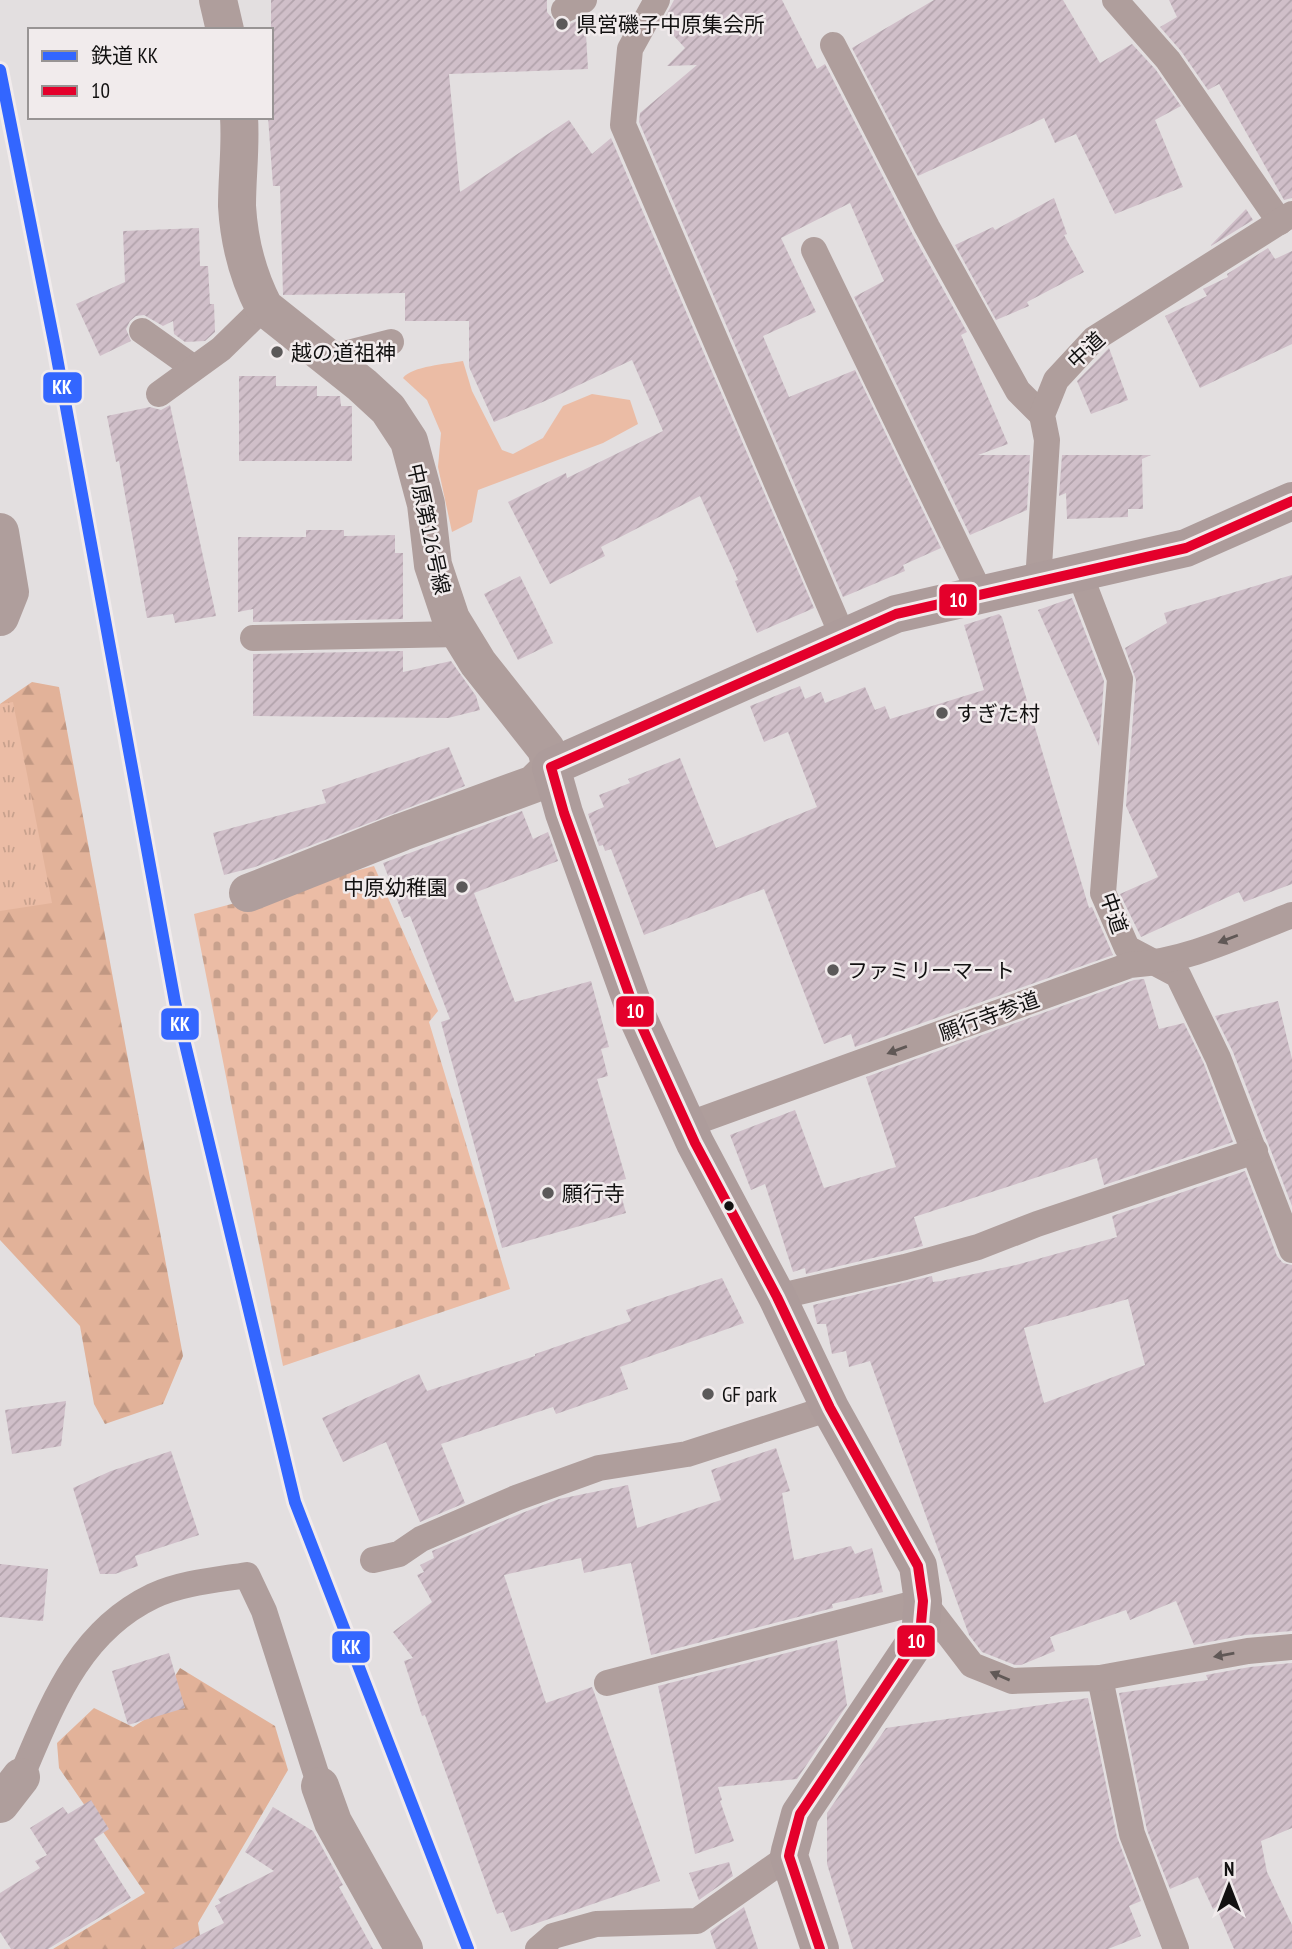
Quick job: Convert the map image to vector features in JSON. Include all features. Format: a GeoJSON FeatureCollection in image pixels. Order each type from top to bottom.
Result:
{"type":"FeatureCollection","features":[{"type":"Feature","properties":{"kind":"street","name":"中原第126号線"},"geometry":{"type":"LineString","coordinates":[[239,119],[237,205],[240,237],[256,291],[264,307],[388,409],[410,441],[426,504],[433,565],[451,619],[478,663],[546,749],[551,767]]}},
{"type":"Feature","properties":{"kind":"street"},"geometry":{"type":"LineString","coordinates":[[248,893],[402,832],[534,784],[551,767],[896,614],[1186,548],[1292,501]]}},
{"type":"Feature","properties":{"kind":"street"},"geometry":{"type":"LineString","coordinates":[[0,532],[10,592],[0,617]]}},
{"type":"Feature","properties":{"kind":"street"},"geometry":{"type":"LineString","coordinates":[[551,767],[564,813],[637,1016],[687,1125],[741,1233],[777,1297],[830,1408],[918,1566],[923,1601],[920,1636],[800,1814],[789,1856],[820,1949]]}},
{"type":"Feature","properties":{"kind":"street"},"geometry":{"type":"LineString","coordinates":[[320,1786],[333,1822],[404,1949]]}},
{"type":"Feature","properties":{"kind":"lane"},"geometry":{"type":"LineString","coordinates":[[657,0],[630,49],[623,125],[843,638]]}},
{"type":"Feature","properties":{"kind":"lane"},"geometry":{"type":"LineString","coordinates":[[1115,0],[1168,60],[1286,218]]}},
{"type":"Feature","properties":{"kind":"lane"},"geometry":{"type":"LineString","coordinates":[[834,45],[928,227],[1018,391],[1042,415]]}},
{"type":"Feature","properties":{"kind":"lane","name":"中道"},"geometry":{"type":"LineString","coordinates":[[1038,582],[1047,440],[1042,415],[1056,380],[1094,339],[1286,218]]}},
{"type":"Feature","properties":{"kind":"lane"},"geometry":{"type":"LineString","coordinates":[[814,250],[981,595]]}},
{"type":"Feature","properties":{"kind":"lane"},"geometry":{"type":"LineString","coordinates":[[159,394],[221,349],[264,307]]}},
{"type":"Feature","properties":{"kind":"lane"},"geometry":{"type":"LineString","coordinates":[[142,331],[194,368]]}},
{"type":"Feature","properties":{"kind":"lane"},"geometry":{"type":"LineString","coordinates":[[328,358],[391,342]]}},
{"type":"Feature","properties":{"kind":"lane","name":"中道"},"geometry":{"type":"LineString","coordinates":[[1079,572],[1120,679],[1103,893],[1127,948],[1178,975],[1218,1058],[1292,1250]]}},
{"type":"Feature","properties":{"kind":"lane"},"geometry":{"type":"LineString","coordinates":[[253,638],[460,634]]}},
{"type":"Feature","properties":{"kind":"lane","name":"願行寺参道"},"geometry":{"type":"LineString","coordinates":[[687,1125],[1130,965],[1156,964],[1193,953],[1292,915]]}},
{"type":"Feature","properties":{"kind":"lane"},"geometry":{"type":"LineString","coordinates":[[777,1297],[978,1247],[1037,1223],[1255,1151]]}},
{"type":"Feature","properties":{"kind":"lane"},"geometry":{"type":"LineString","coordinates":[[373,1560],[399,1554],[421,1539],[516,1498],[599,1468],[687,1454],[830,1408]]}},
{"type":"Feature","properties":{"kind":"lane"},"geometry":{"type":"LineString","coordinates":[[11,1790],[67,1675],[90,1644],[108,1627],[127,1611],[155,1595],[194,1584],[247,1575],[264,1611],[320,1786]]}},
{"type":"Feature","properties":{"kind":"lane"},"geometry":{"type":"LineString","coordinates":[[607,1684],[923,1601],[972,1665],[1012,1681],[1100,1678],[1248,1651],[1292,1647]]}},
{"type":"Feature","properties":{"kind":"lane"},"geometry":{"type":"LineString","coordinates":[[1100,1678],[1132,1834],[1176,1949]]}},
{"type":"Feature","properties":{"kind":"lane"},"geometry":{"type":"LineString","coordinates":[[538,1949],[553,1936],[596,1924],[697,1921],[789,1856]]}},
{"type":"Feature","properties":{"kind":"green space"},"geometry":{"type":"Polygon","coordinates":[[[463,361],[472,391],[502,450],[513,454],[543,438],[563,406],[592,394],[630,400],[638,424],[603,443],[478,490],[472,522],[452,532],[438,467],[441,433],[427,400],[403,378],[422,368],[463,361]]]}},
{"type":"Feature","properties":{"kind":"green space"},"geometry":{"type":"Polygon","coordinates":[[[32,682],[59,687],[183,1356],[163,1404],[105,1424],[94,1404],[80,1326],[0,1240],[0,704],[32,682]]]}},
{"type":"Feature","properties":{"kind":"green space"},"geometry":{"type":"Polygon","coordinates":[[[13,702],[52,903],[0,911],[0,704],[13,702]]]}},
{"type":"Feature","properties":{"kind":"green space"},"geometry":{"type":"Polygon","coordinates":[[[374,866],[438,1011],[429,1022],[510,1289],[283,1366],[194,914],[374,866]]]}},
{"type":"Feature","properties":{"kind":"green space"},"geometry":{"type":"Polygon","coordinates":[[[180,1668],[275,1726],[288,1770],[198,1923],[202,1949],[53,1949],[145,1893],[59,1768],[57,1743],[94,1708],[133,1727],[150,1716],[180,1668]]]}},
{"type":"Feature","properties":{"kind":"building"},"geometry":{"type":"Polygon","coordinates":[[[271,0],[547,0],[547,12],[556,23],[564,26],[585,17],[588,69],[449,74],[460,192],[569,120],[592,154],[611,138],[814,608],[757,633],[735,581],[738,580],[700,496],[601,547],[605,556],[550,584],[508,502],[566,473],[567,478],[663,431],[632,360],[494,422],[469,367],[469,321],[405,321],[405,293],[283,295],[280,186],[273,186],[268,119],[273,119],[271,0]]]}},
{"type":"Feature","properties":{"kind":"building"},"geometry":{"type":"Polygon","coordinates":[[[674,0],[782,0],[817,69],[825,64],[913,235],[967,332],[961,335],[1008,444],[978,455],[1030,455],[1027,510],[970,535],[854,297],[884,281],[850,203],[781,238],[816,312],[763,336],[789,397],[855,370],[941,548],[903,565],[905,571],[843,597],[639,122],[640,113],[697,65],[667,66],[685,48],[662,23],[674,0]]]}},
{"type":"Feature","properties":{"kind":"building"},"geometry":{"type":"Polygon","coordinates":[[[934,0],[1063,0],[1100,63],[1132,44],[1156,70],[1181,106],[1155,120],[1183,187],[1115,214],[1076,134],[1055,143],[1044,118],[918,176],[852,48],[934,0]]]}},
{"type":"Feature","properties":{"kind":"building"},"geometry":{"type":"Polygon","coordinates":[[[1169,0],[1292,0],[1292,198],[1284,200],[1219,84],[1208,90],[1181,51],[1160,27],[1177,17],[1169,0]]]}},
{"type":"Feature","properties":{"kind":"building"},"geometry":{"type":"Polygon","coordinates":[[[1054,198],[1067,234],[1064,235],[1084,272],[1027,302],[1029,306],[996,320],[955,245],[993,227],[995,230],[1054,198]]]}},
{"type":"Feature","properties":{"kind":"building"},"geometry":{"type":"Polygon","coordinates":[[[1246,209],[1253,220],[1211,246],[1211,245],[1246,209]]]}},
{"type":"Feature","properties":{"kind":"building"},"geometry":{"type":"Polygon","coordinates":[[[199,228],[200,266],[208,266],[215,332],[205,341],[185,342],[174,334],[173,321],[163,326],[144,315],[136,316],[126,329],[131,341],[100,356],[76,304],[125,282],[123,231],[199,228]]]}},
{"type":"Feature","properties":{"kind":"building"},"geometry":{"type":"Polygon","coordinates":[[[1268,248],[1275,259],[1292,251],[1292,344],[1200,388],[1165,316],[1207,296],[1203,289],[1228,277],[1227,274],[1268,248]]]}},
{"type":"Feature","properties":{"kind":"building"},"geometry":{"type":"Polygon","coordinates":[[[1109,348],[1128,400],[1091,414],[1077,381],[1109,348]]]}},
{"type":"Feature","properties":{"kind":"building"},"geometry":{"type":"Polygon","coordinates":[[[239,376],[276,376],[276,386],[317,386],[317,396],[340,396],[341,406],[352,406],[352,461],[239,461],[239,376]]]}},
{"type":"Feature","properties":{"kind":"building"},"geometry":{"type":"Polygon","coordinates":[[[170,405],[216,616],[175,623],[173,614],[147,618],[119,461],[116,462],[107,416],[150,407],[161,410],[170,405]]]}},
{"type":"Feature","properties":{"kind":"building"},"geometry":{"type":"Polygon","coordinates":[[[1062,455],[1151,455],[1142,459],[1143,509],[1128,509],[1128,517],[1067,519],[1066,493],[1059,496],[1062,455]]]}},
{"type":"Feature","properties":{"kind":"building"},"geometry":{"type":"Polygon","coordinates":[[[306,530],[344,530],[344,536],[395,535],[395,553],[403,553],[403,619],[253,622],[253,609],[238,612],[238,537],[306,537],[306,530]]]}},
{"type":"Feature","properties":{"kind":"building"},"geometry":{"type":"Polygon","coordinates":[[[1292,575],[1292,884],[1244,902],[1239,892],[1141,937],[1120,894],[1158,877],[1126,806],[1136,680],[1125,648],[1167,623],[1164,613],[1292,575]]]}},
{"type":"Feature","properties":{"kind":"building"},"geometry":{"type":"Polygon","coordinates":[[[520,576],[553,643],[518,660],[484,594],[520,576]]]}},
{"type":"Feature","properties":{"kind":"building"},"geometry":{"type":"Polygon","coordinates":[[[1072,598],[1104,681],[1099,746],[1038,610],[1072,598]]]}},
{"type":"Feature","properties":{"kind":"building"},"geometry":{"type":"Polygon","coordinates":[[[999,614],[1089,908],[1092,907],[1113,955],[855,1047],[851,1034],[824,1044],[764,889],[644,935],[611,849],[605,851],[603,845],[599,846],[588,814],[604,807],[599,795],[630,783],[628,779],[680,758],[716,848],[817,807],[788,732],[764,742],[750,706],[800,686],[805,699],[821,692],[825,703],[865,687],[875,710],[885,706],[890,719],[984,690],[964,625],[999,614]]]}},
{"type":"Feature","properties":{"kind":"building"},"geometry":{"type":"Polygon","coordinates":[[[403,651],[403,672],[451,661],[476,696],[480,710],[448,718],[253,716],[253,654],[403,651]]]}},
{"type":"Feature","properties":{"kind":"building"},"geometry":{"type":"Polygon","coordinates":[[[449,747],[465,786],[255,867],[224,875],[213,833],[326,803],[322,790],[449,747]]]}},
{"type":"Feature","properties":{"kind":"building"},"geometry":{"type":"Polygon","coordinates":[[[522,811],[533,839],[548,832],[558,861],[474,893],[515,1002],[591,981],[609,1047],[601,1049],[608,1076],[597,1079],[626,1179],[617,1181],[626,1213],[502,1248],[441,1022],[450,1019],[410,916],[404,918],[383,863],[522,811]]]}},
{"type":"Feature","properties":{"kind":"building"},"geometry":{"type":"Polygon","coordinates":[[[1144,979],[1159,1029],[1184,1023],[1204,1064],[1233,1142],[1104,1185],[1097,1158],[914,1217],[923,1246],[806,1274],[805,1268],[793,1272],[765,1184],[751,1190],[730,1135],[795,1110],[824,1188],[896,1167],[866,1077],[1134,980],[1144,979]]]}},
{"type":"Feature","properties":{"kind":"building"},"geometry":{"type":"Polygon","coordinates":[[[1278,1001],[1292,1059],[1292,1206],[1233,1052],[1215,1016],[1278,1001]]]}},
{"type":"Feature","properties":{"kind":"building"},"geometry":{"type":"Polygon","coordinates":[[[1245,1171],[1277,1256],[1283,1263],[1292,1265],[1292,1631],[1245,1635],[1194,1645],[1176,1601],[1130,1620],[1126,1610],[1050,1637],[1055,1651],[1015,1665],[982,1652],[969,1635],[870,1361],[849,1367],[846,1351],[832,1354],[826,1324],[817,1324],[813,1305],[932,1276],[933,1282],[941,1281],[1016,1265],[1117,1237],[1112,1216],[1245,1171]],[[1128,1299],[1024,1328],[1044,1403],[1145,1365],[1128,1299]]]}},
{"type":"Feature","properties":{"kind":"building"},"geometry":{"type":"Polygon","coordinates":[[[722,1278],[744,1323],[620,1367],[628,1389],[556,1414],[553,1407],[441,1444],[465,1503],[420,1522],[386,1442],[343,1462],[322,1418],[419,1374],[427,1391],[535,1356],[631,1321],[626,1310],[722,1278]]]}},
{"type":"Feature","properties":{"kind":"building"},"geometry":{"type":"Polygon","coordinates":[[[66,1401],[61,1446],[12,1454],[5,1410],[66,1401]]]}},
{"type":"Feature","properties":{"kind":"building"},"geometry":{"type":"Polygon","coordinates":[[[776,1448],[790,1491],[782,1493],[794,1560],[851,1546],[855,1554],[872,1548],[883,1592],[832,1604],[833,1608],[651,1655],[631,1563],[584,1573],[581,1558],[504,1575],[546,1703],[592,1687],[660,1881],[511,1932],[503,1912],[497,1914],[425,1715],[422,1716],[404,1661],[413,1658],[393,1632],[432,1602],[417,1575],[424,1572],[420,1565],[434,1558],[432,1551],[522,1513],[559,1499],[628,1485],[637,1528],[721,1500],[711,1470],[776,1448]]]}},
{"type":"Feature","properties":{"kind":"building"},"geometry":{"type":"Polygon","coordinates":[[[171,1451],[199,1535],[135,1556],[138,1566],[115,1574],[100,1574],[73,1488],[111,1471],[171,1451]]]}},
{"type":"Feature","properties":{"kind":"building"},"geometry":{"type":"Polygon","coordinates":[[[0,1564],[48,1569],[43,1621],[0,1617],[0,1564]]]}},
{"type":"Feature","properties":{"kind":"building"},"geometry":{"type":"Polygon","coordinates":[[[837,1640],[847,1705],[797,1779],[718,1787],[734,1841],[695,1854],[658,1686],[837,1640]]]}},
{"type":"Feature","properties":{"kind":"building"},"geometry":{"type":"Polygon","coordinates":[[[169,1653],[185,1708],[128,1725],[112,1671],[169,1653]]]}},
{"type":"Feature","properties":{"kind":"building"},"geometry":{"type":"Polygon","coordinates":[[[1292,1663],[1292,1828],[1261,1841],[1267,1872],[1292,1925],[1292,1949],[1234,1949],[1216,1907],[1213,1909],[1198,1877],[1170,1889],[1147,1830],[1119,1693],[1208,1680],[1206,1675],[1250,1667],[1292,1663]]]}},
{"type":"Feature","properties":{"kind":"building"},"geometry":{"type":"Polygon","coordinates":[[[1088,1698],[1117,1837],[1141,1901],[1129,1906],[1141,1936],[1108,1949],[853,1949],[827,1864],[827,1813],[886,1728],[1088,1698]]]}},
{"type":"Feature","properties":{"kind":"building"},"geometry":{"type":"Polygon","coordinates":[[[91,1800],[109,1829],[94,1839],[131,1898],[48,1949],[11,1949],[0,1932],[0,1893],[40,1868],[35,1861],[47,1855],[30,1828],[63,1807],[68,1814],[91,1800]]]}},
{"type":"Feature","properties":{"kind":"building"},"geometry":{"type":"Polygon","coordinates":[[[273,1807],[313,1831],[343,1885],[339,1887],[373,1949],[172,1949],[224,1923],[215,1906],[221,1903],[218,1899],[274,1871],[245,1852],[273,1807]]]}},
{"type":"Feature","properties":{"kind":"building"},"geometry":{"type":"Polygon","coordinates":[[[729,1862],[733,1876],[699,1900],[689,1873],[729,1862]]]}},
{"type":"Feature","properties":{"kind":"building"},"geometry":{"type":"Polygon","coordinates":[[[744,1907],[758,1949],[716,1949],[710,1931],[744,1907]]]}},
{"type":"Feature","properties":{"kind":"rail line","name":"KK"},"geometry":{"type":"LineString","coordinates":[[0,70],[55,347],[175,1002],[295,1502],[468,1949]]}},
{"type":"Feature","properties":{"kind":"transit line","name":"10"},"geometry":{"type":"LineString","coordinates":[[820,1949],[789,1856],[790,1851],[800,1814],[920,1635],[923,1601],[918,1566],[830,1408],[777,1297],[695,1143],[637,1016],[564,813],[551,767],[896,614],[1186,548],[1292,501]]}},
{"type":"Feature","properties":{"kind":"place","name":"県営磯子中原集会所"},"geometry":{"type":"Point","coordinates":[562,24]}},
{"type":"Feature","properties":{"kind":"place","name":"越の道祖神"},"geometry":{"type":"Point","coordinates":[277,352]}},
{"type":"Feature","properties":{"kind":"place","name":"すぎた村"},"geometry":{"type":"Point","coordinates":[942,713]}},
{"type":"Feature","properties":{"kind":"place","name":"中原幼稚園"},"geometry":{"type":"Point","coordinates":[462,887]}},
{"type":"Feature","properties":{"kind":"place","name":"ファミリーマート"},"geometry":{"type":"Point","coordinates":[833,970]}},
{"type":"Feature","properties":{"kind":"place","name":"願行寺"},"geometry":{"type":"Point","coordinates":[548,1193]}},
{"type":"Feature","properties":{"kind":"place","name":"GF park"},"geometry":{"type":"Point","coordinates":[708,1394]}}]}
